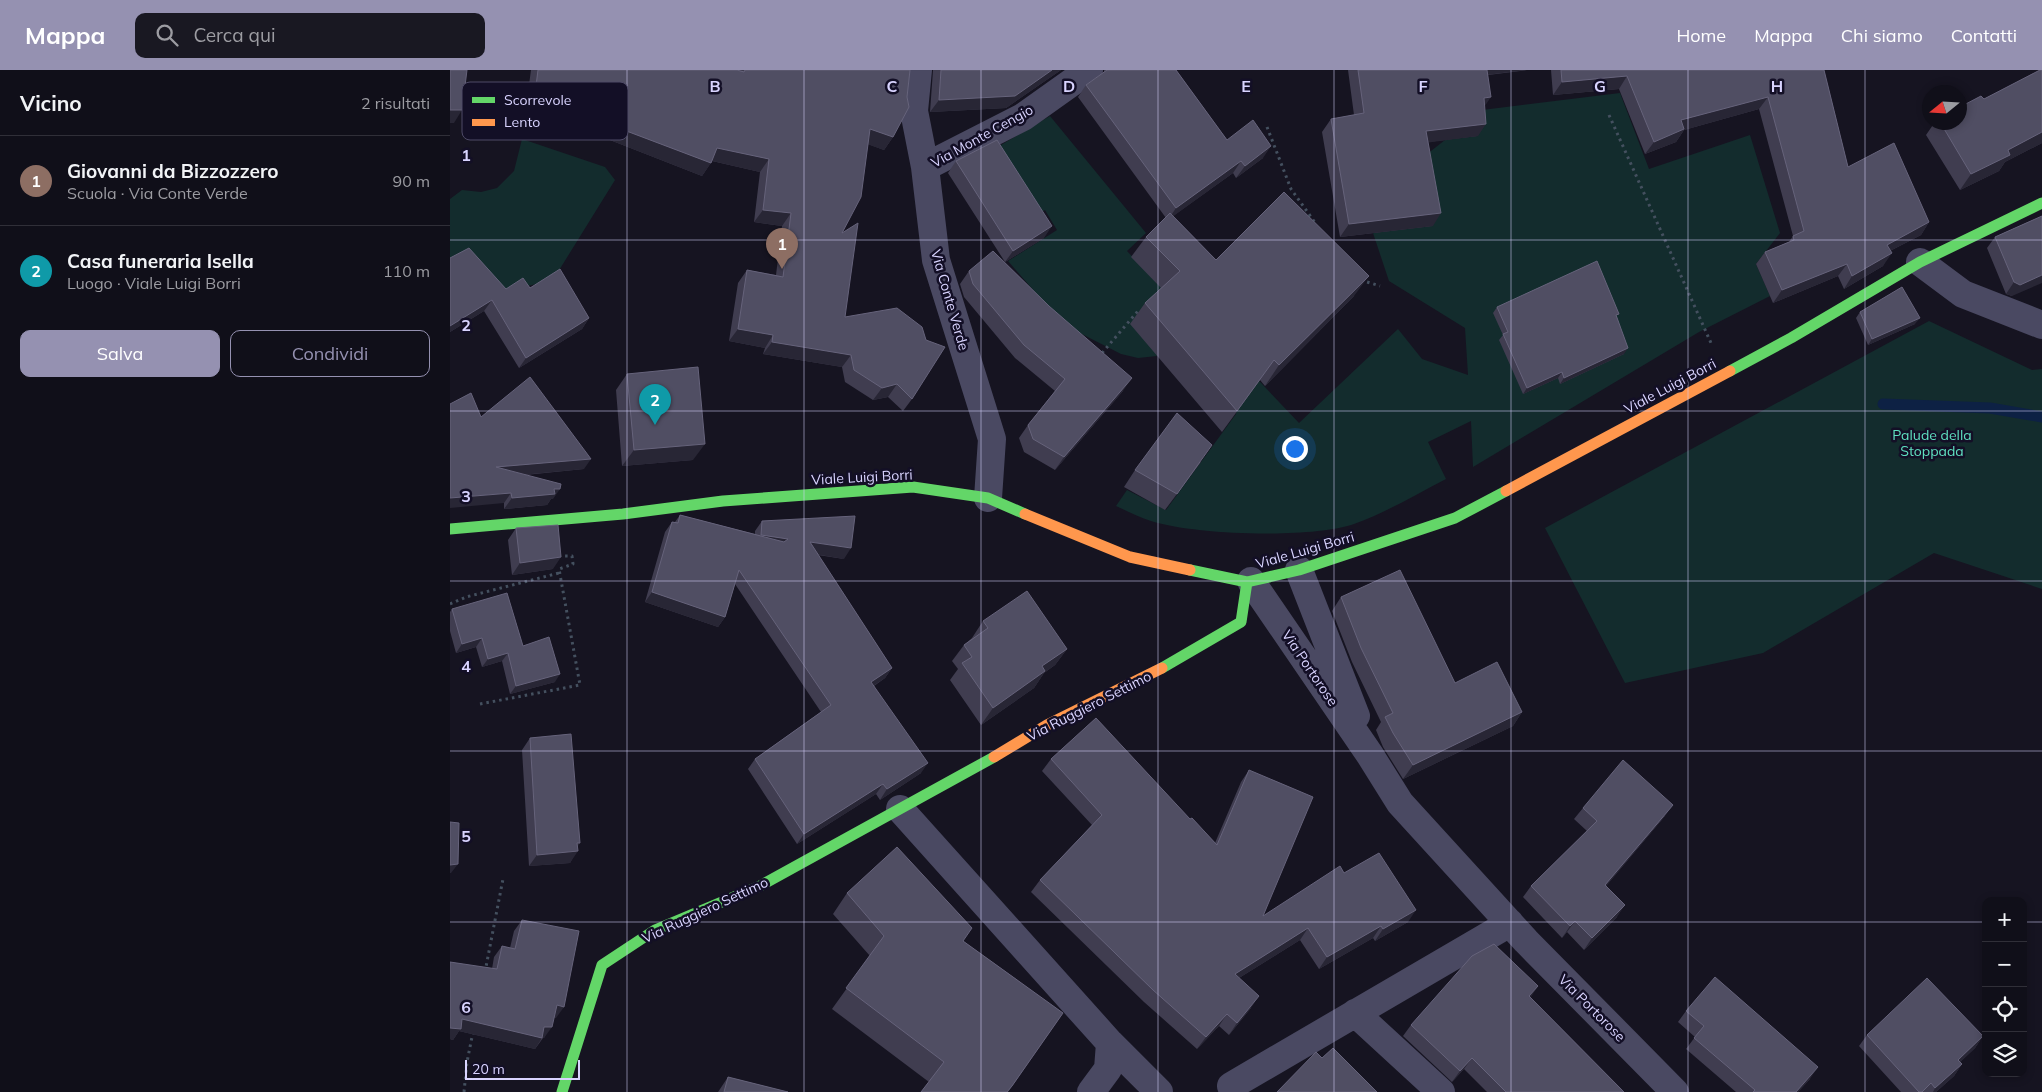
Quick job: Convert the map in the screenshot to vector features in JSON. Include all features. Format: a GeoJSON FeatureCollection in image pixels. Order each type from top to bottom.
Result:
{"type":"FeatureCollection","features":[{"type":"Feature","properties":{"kind":"main road","name":"Viale Luigi Borri"},"geometry":{"type":"LineString","coordinates":[[450,529],[623,514],[723,501],[913,487],[988,498],[1130,557],[1249,581],[1299,570],[1455,518],[1791,338],[1920,262],[2042,203]]}},
{"type":"Feature","properties":{"kind":"main road","name":"Via Ruggiero Settimo"},"geometry":{"type":"LineString","coordinates":[[562,1092],[602,965],[655,930],[760,886],[1047,725],[1180,659],[1241,622],[1249,581]]}},
{"type":"Feature","properties":{"kind":"street","name":"Via Conte Verde"},"geometry":{"type":"LineString","coordinates":[[918,70],[914,111],[925,167],[936,260],[992,439],[988,498]]}},
{"type":"Feature","properties":{"kind":"street","name":"Via Monte Cengio"},"geometry":{"type":"LineString","coordinates":[[925,167],[1023,117],[1089,70]]}},
{"type":"Feature","properties":{"kind":"street"},"geometry":{"type":"LineString","coordinates":[[1920,262],[1963,294],[2042,325]]}},
{"type":"Feature","properties":{"kind":"street","name":"Via Portorose"},"geometry":{"type":"LineString","coordinates":[[1299,570],[1370,755]]}},
{"type":"Feature","properties":{"kind":"street","name":"Via Portorose"},"geometry":{"type":"LineString","coordinates":[[1249,581],[1370,755],[1400,803],[1510,923],[1674,1092]]}},
{"type":"Feature","properties":{"kind":"street"},"geometry":{"type":"LineString","coordinates":[[900,809],[1110,1043],[1159,1092]]}},
{"type":"Feature","properties":{"kind":"street"},"geometry":{"type":"LineString","coordinates":[[1231,1086],[1510,923]]}},
{"type":"Feature","properties":{"kind":"street"},"geometry":{"type":"LineString","coordinates":[[1355,1013],[1441,1092]]}},
{"type":"Feature","properties":{"kind":"street"},"geometry":{"type":"LineString","coordinates":[[1091,1092],[1108,1069],[1110,1043]]}},
{"type":"Feature","properties":{"kind":"path"},"geometry":{"type":"LineString","coordinates":[[1609,115],[1705,329]]}},
{"type":"Feature","properties":{"kind":"path"},"geometry":{"type":"LineString","coordinates":[[1267,127],[1291,189],[1320,230]]}},
{"type":"Feature","properties":{"kind":"path"},"geometry":{"type":"LineString","coordinates":[[1361,276],[1366,282],[1380,286]]}},
{"type":"Feature","properties":{"kind":"path"},"geometry":{"type":"LineString","coordinates":[[1102,353],[1138,311]]}},
{"type":"Feature","properties":{"kind":"path"},"geometry":{"type":"LineString","coordinates":[[450,604],[466,597],[559,571],[580,686],[480,704]]}},
{"type":"Feature","properties":{"kind":"path"},"geometry":{"type":"LineString","coordinates":[[484,976],[503,879]]}},
{"type":"Feature","properties":{"kind":"path"},"geometry":{"type":"LineString","coordinates":[[464,1092],[474,1024]]}},
{"type":"Feature","properties":{"kind":"green space"},"geometry":{"type":"Polygon","coordinates":[[[1620,93],[1649,169],[1750,135],[1780,233],[1756,264],[1770,296],[1699,332],[1473,467],[1471,421],[1428,442],[1446,479],[1389,509],[1354,524],[1310,532],[1223,532],[1171,526],[1151,521],[1116,506],[1127,490],[1166,510],[1236,414],[1243,364],[1299,423],[1398,329],[1422,359],[1468,375],[1465,328],[1389,281],[1373,233],[1432,226],[1422,158],[1445,140],[1478,136],[1482,110],[1620,93]]]}},
{"type":"Feature","properties":{"kind":"green space"},"geometry":{"type":"Polygon","coordinates":[[[1050,116],[1146,233],[1127,251],[1165,291],[1157,356],[1138,358],[1121,354],[1072,329],[1042,300],[1008,261],[1057,230],[1045,210],[1032,218],[989,152],[1050,116]]]}},
{"type":"Feature","properties":{"kind":"green space"},"geometry":{"type":"Polygon","coordinates":[[[522,140],[525,140],[605,167],[615,180],[553,280],[515,289],[499,300],[450,265],[450,199],[462,190],[481,192],[497,188],[514,171],[522,140]]]}},
{"type":"Feature","properties":{"kind":"green space","name":"Palude della Stoppada"},"geometry":{"type":"Polygon","coordinates":[[[1929,321],[2032,370],[2042,369],[2042,589],[1934,553],[1763,653],[1625,683],[1545,528],[1929,321]]]}},
{"type":"Feature","properties":{"kind":"building"},"geometry":{"type":"Polygon","coordinates":[[[450,70],[467,70],[466,82],[462,82],[462,110],[450,110],[450,70]]]}},
{"type":"Feature","properties":{"kind":"building"},"geometry":{"type":"Polygon","coordinates":[[[538,70],[737,70],[744,72],[745,70],[910,70],[907,97],[909,107],[893,137],[870,129],[861,197],[842,233],[858,223],[845,317],[897,308],[922,327],[926,340],[945,347],[912,399],[897,384],[882,388],[854,370],[851,355],[772,342],[773,335],[738,329],[747,270],[783,277],[791,213],[763,210],[769,159],[717,148],[711,163],[628,132],[628,82],[536,82],[538,70]]]}},
{"type":"Feature","properties":{"kind":"building"},"geometry":{"type":"Polygon","coordinates":[[[941,70],[1052,70],[1015,96],[939,100],[941,70]]]}},
{"type":"Feature","properties":{"kind":"building"},"geometry":{"type":"Polygon","coordinates":[[[1107,70],[1176,70],[1227,140],[1253,120],[1271,146],[1245,166],[1241,161],[1176,208],[1086,85],[1107,70]]]}},
{"type":"Feature","properties":{"kind":"building"},"geometry":{"type":"Polygon","coordinates":[[[1358,70],[1487,70],[1491,97],[1484,98],[1486,124],[1426,131],[1441,213],[1349,224],[1331,119],[1364,113],[1358,70]]]}},
{"type":"Feature","properties":{"kind":"building"},"geometry":{"type":"Polygon","coordinates":[[[1561,70],[1824,70],[1848,167],[1894,143],[1929,222],[1887,245],[1892,253],[1852,276],[1847,264],[1782,290],[1765,252],[1794,240],[1793,236],[1804,231],[1768,97],[1681,120],[1684,129],[1654,142],[1627,76],[1562,82],[1561,70]]]}},
{"type":"Feature","properties":{"kind":"building"},"geometry":{"type":"Polygon","coordinates":[[[2042,70],[2042,132],[2008,150],[2010,155],[1971,174],[1945,130],[1967,130],[1967,103],[1981,96],[1984,99],[2042,70]]]}},
{"type":"Feature","properties":{"kind":"building"},"geometry":{"type":"Polygon","coordinates":[[[997,140],[1052,226],[1013,251],[956,161],[997,140]]]}},
{"type":"Feature","properties":{"kind":"building"},"geometry":{"type":"Polygon","coordinates":[[[1284,192],[1369,276],[1279,365],[1274,360],[1237,411],[1145,303],[1180,271],[1146,237],[1170,213],[1216,260],[1284,192]]]}},
{"type":"Feature","properties":{"kind":"building"},"geometry":{"type":"Polygon","coordinates":[[[2042,216],[2042,275],[2020,285],[2014,282],[1995,237],[2042,216]]]}},
{"type":"Feature","properties":{"kind":"building"},"geometry":{"type":"Polygon","coordinates":[[[469,248],[506,289],[523,278],[530,288],[560,269],[589,318],[526,358],[492,300],[450,326],[450,258],[469,248]]]}},
{"type":"Feature","properties":{"kind":"building"},"geometry":{"type":"Polygon","coordinates":[[[993,251],[1049,306],[1132,378],[1064,457],[1033,439],[1028,425],[1065,379],[1024,345],[973,284],[969,271],[993,251]]]}},
{"type":"Feature","properties":{"kind":"building"},"geometry":{"type":"Polygon","coordinates":[[[1597,261],[1619,314],[1616,315],[1628,348],[1564,378],[1562,372],[1527,388],[1503,334],[1508,332],[1497,307],[1597,261]]]}},
{"type":"Feature","properties":{"kind":"building"},"geometry":{"type":"Polygon","coordinates":[[[1902,287],[1920,318],[1872,339],[1860,312],[1902,287]]]}},
{"type":"Feature","properties":{"kind":"building"},"geometry":{"type":"Polygon","coordinates":[[[698,367],[705,444],[634,450],[627,374],[698,367]]]}},
{"type":"Feature","properties":{"kind":"building"},"geometry":{"type":"Polygon","coordinates":[[[530,377],[591,459],[496,467],[561,484],[560,489],[554,489],[555,494],[512,498],[511,493],[450,498],[450,404],[471,393],[481,417],[530,377]]]}},
{"type":"Feature","properties":{"kind":"building"},"geometry":{"type":"Polygon","coordinates":[[[1177,413],[1212,445],[1177,494],[1135,470],[1177,413]]]}},
{"type":"Feature","properties":{"kind":"building"},"geometry":{"type":"Polygon","coordinates":[[[680,515],[784,542],[788,539],[761,535],[762,521],[855,516],[851,548],[810,542],[892,668],[871,682],[928,763],[887,789],[883,784],[804,834],[755,759],[831,705],[739,570],[725,617],[652,592],[672,522],[678,523],[680,515]]]}},
{"type":"Feature","properties":{"kind":"building"},"geometry":{"type":"Polygon","coordinates":[[[558,525],[561,557],[520,563],[516,528],[558,525]]]}},
{"type":"Feature","properties":{"kind":"building"},"geometry":{"type":"Polygon","coordinates":[[[1400,570],[1455,683],[1497,662],[1522,712],[1413,765],[1385,717],[1393,713],[1361,648],[1341,597],[1400,570]]]}},
{"type":"Feature","properties":{"kind":"building"},"geometry":{"type":"Polygon","coordinates":[[[1027,591],[1067,649],[1042,666],[1045,671],[993,708],[962,663],[972,657],[964,645],[988,628],[983,621],[1027,591]]]}},
{"type":"Feature","properties":{"kind":"building"},"geometry":{"type":"Polygon","coordinates":[[[507,593],[523,646],[549,637],[560,674],[516,686],[508,653],[488,659],[482,638],[462,644],[452,609],[507,593]]]}},
{"type":"Feature","properties":{"kind":"building"},"geometry":{"type":"Polygon","coordinates":[[[1096,718],[1190,819],[1192,818],[1217,845],[1249,770],[1313,797],[1263,916],[1340,866],[1344,873],[1379,853],[1416,910],[1383,929],[1381,926],[1327,957],[1308,928],[1235,974],[1259,996],[1237,1023],[1227,1014],[1206,1037],[1153,990],[1040,880],[1102,815],[1051,759],[1096,718]]]}},
{"type":"Feature","properties":{"kind":"building"},"geometry":{"type":"Polygon","coordinates":[[[571,734],[580,843],[577,843],[578,851],[537,855],[530,738],[571,734]]]}},
{"type":"Feature","properties":{"kind":"building"},"geometry":{"type":"Polygon","coordinates":[[[1623,760],[1673,805],[1605,885],[1625,905],[1592,938],[1575,921],[1570,926],[1531,886],[1597,821],[1583,808],[1623,760]]]}},
{"type":"Feature","properties":{"kind":"building"},"geometry":{"type":"Polygon","coordinates":[[[450,822],[459,823],[458,864],[450,865],[450,822]]]}},
{"type":"Feature","properties":{"kind":"building"},"geometry":{"type":"Polygon","coordinates":[[[897,847],[972,928],[963,941],[1063,1013],[1007,1092],[921,1092],[944,1062],[846,988],[884,936],[847,893],[897,847]]]}},
{"type":"Feature","properties":{"kind":"building"},"geometry":{"type":"Polygon","coordinates":[[[522,920],[579,931],[564,1007],[557,1005],[552,1027],[544,1027],[542,1038],[462,1019],[461,1029],[450,1028],[450,962],[497,969],[502,946],[515,949],[522,920]]]}},
{"type":"Feature","properties":{"kind":"building"},"geometry":{"type":"Polygon","coordinates":[[[1494,944],[1538,986],[1529,996],[1624,1092],[1506,1092],[1472,1058],[1460,1071],[1411,1025],[1472,956],[1494,944]]]}},
{"type":"Feature","properties":{"kind":"building"},"geometry":{"type":"Polygon","coordinates":[[[1715,977],[1818,1067],[1796,1092],[1753,1092],[1755,1090],[1694,1038],[1704,1026],[1686,1011],[1715,977]]]}},
{"type":"Feature","properties":{"kind":"building"},"geometry":{"type":"Polygon","coordinates":[[[1927,978],[1982,1037],[1958,1060],[1962,1064],[1935,1088],[1931,1083],[1922,1092],[1919,1092],[1867,1035],[1927,978]]]}},
{"type":"Feature","properties":{"kind":"building"},"geometry":{"type":"Polygon","coordinates":[[[1333,1048],[1377,1092],[1277,1092],[1316,1052],[1322,1058],[1333,1048]]]}},
{"type":"Feature","properties":{"kind":"building"},"geometry":{"type":"Polygon","coordinates":[[[728,1077],[788,1092],[724,1092],[728,1077]]]}},
{"type":"Feature","properties":{"kind":"waterway"},"geometry":{"type":"LineString","coordinates":[[1883,404],[1990,408],[2042,417]]}},
{"type":"Feature","properties":{"kind":"traffic: fast"},"geometry":{"type":"LineString","coordinates":[[1730,371],[1791,338],[1920,262],[2042,203]]}},
{"type":"Feature","properties":{"kind":"traffic: fast"},"geometry":{"type":"LineString","coordinates":[[450,529],[623,514],[723,501],[913,487],[988,498],[1025,514]]}},
{"type":"Feature","properties":{"kind":"traffic: fast"},"geometry":{"type":"LineString","coordinates":[[1190,570],[1247,582],[1299,570],[1455,518],[1506,491]]}},
{"type":"Feature","properties":{"kind":"traffic: fast"},"geometry":{"type":"LineString","coordinates":[[1162,668],[1241,622],[1247,582]]}},
{"type":"Feature","properties":{"kind":"traffic: fast"},"geometry":{"type":"LineString","coordinates":[[562,1092],[602,965],[655,930],[760,886],[994,757]]}},
{"type":"Feature","properties":{"kind":"traffic: slow"},"geometry":{"type":"LineString","coordinates":[[1506,491],[1730,371]]}},
{"type":"Feature","properties":{"kind":"traffic: slow"},"geometry":{"type":"LineString","coordinates":[[1025,514],[1130,557],[1190,570]]}},
{"type":"Feature","properties":{"kind":"traffic: slow"},"geometry":{"type":"LineString","coordinates":[[994,757],[1047,725],[1162,668]]}},
{"type":"Feature","properties":{"kind":"place","name":"Giovanni da Bizzozzero"},"geometry":{"type":"Point","coordinates":[782,269]}},
{"type":"Feature","properties":{"kind":"place","name":"Casa funeraria Isella"},"geometry":{"type":"Point","coordinates":[655,425]}}]}
